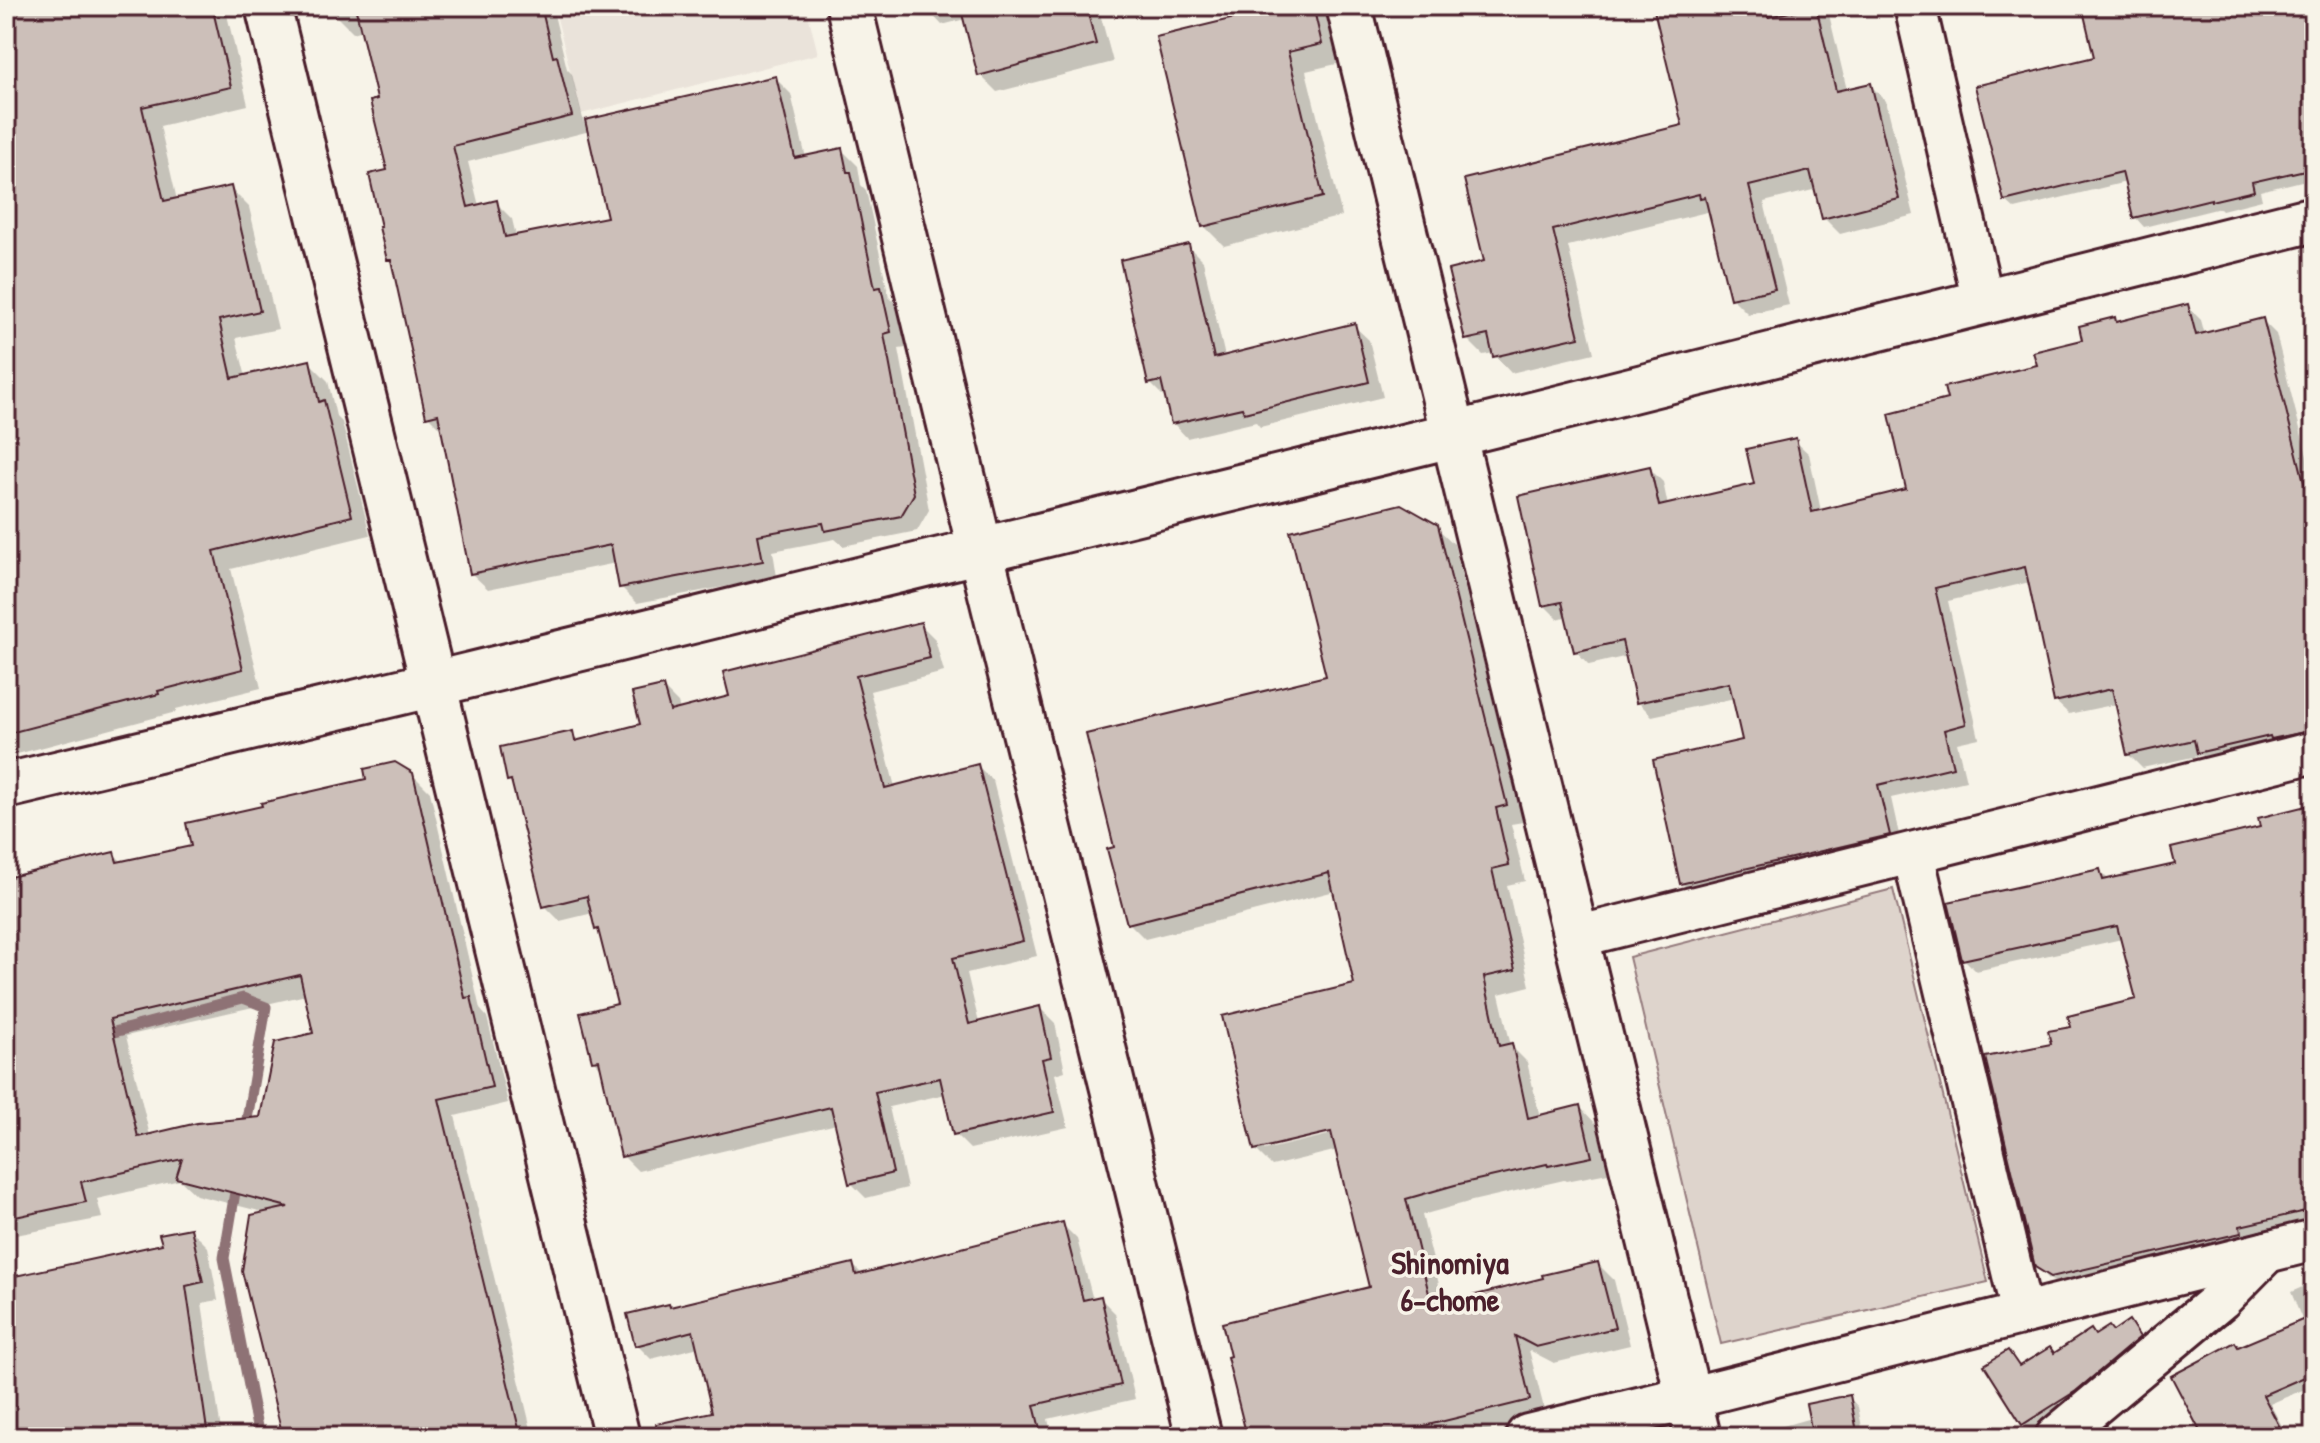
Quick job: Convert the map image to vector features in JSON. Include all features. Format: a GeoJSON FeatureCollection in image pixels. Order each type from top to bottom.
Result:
{"type":"FeatureCollection","features":[{"type":"Feature","properties":{"kind":"street"},"geometry":{"type":"LineString","coordinates":[[268,6],[617,1437]]}},
{"type":"Feature","properties":{"kind":"street"},"geometry":{"type":"LineString","coordinates":[[849,6],[1199,1437]]}},
{"type":"Feature","properties":{"kind":"street"},"geometry":{"type":"LineString","coordinates":[[1349,6],[1693,1417]]}},
{"type":"Feature","properties":{"kind":"street"},"geometry":{"type":"LineString","coordinates":[[1915,6],[1983,301]]}},
{"type":"Feature","properties":{"kind":"street"},"geometry":{"type":"LineString","coordinates":[[6,786],[1452,435],[2314,219]]}},
{"type":"Feature","properties":{"kind":"street"},"geometry":{"type":"LineString","coordinates":[[1576,937],[2314,752]]}},
{"type":"Feature","properties":{"kind":"street"},"geometry":{"type":"LineString","coordinates":[[1913,854],[2022,1313]]}},
{"type":"Feature","properties":{"kind":"street"},"geometry":{"type":"LineString","coordinates":[[1528,1437],[1693,1417],[2022,1313],[2314,1240]]}},
{"type":"Feature","properties":{"kind":"street"},"geometry":{"type":"LineString","coordinates":[[2056,1437],[2221,1299],[2267,1252]]}},
{"type":"Feature","properties":{"kind":"shaded area"},"geometry":{"type":"Polygon","coordinates":[[[554,6],[806,6],[818,54],[581,114],[554,6]]]}},
{"type":"Feature","properties":{"kind":"shaded area"},"geometry":{"type":"Polygon","coordinates":[[[1893,889],[1988,1282],[1721,1344],[1629,957],[1893,889]]]}},
{"type":"Feature","properties":{"kind":"building"},"geometry":{"type":"Polygon","coordinates":[[[6,6],[212,6],[231,87],[142,107],[164,201],[231,186],[260,311],[219,320],[232,378],[310,360],[319,402],[324,400],[352,516],[214,551],[243,669],[6,734],[6,6]]]}},
{"type":"Feature","properties":{"kind":"building"},"geometry":{"type":"Polygon","coordinates":[[[355,6],[541,6],[572,116],[453,146],[468,207],[497,200],[505,237],[607,217],[585,120],[776,76],[795,158],[842,148],[847,172],[851,172],[875,288],[881,287],[891,332],[884,334],[914,494],[901,516],[825,531],[823,523],[758,535],[763,561],[619,588],[611,545],[470,574],[438,414],[426,417],[391,260],[387,260],[379,227],[369,174],[387,170],[370,101],[377,99],[355,6]]]}},
{"type":"Feature","properties":{"kind":"building"},"geometry":{"type":"Polygon","coordinates":[[[960,6],[1086,6],[1096,44],[978,76],[960,6]]]}},
{"type":"Feature","properties":{"kind":"building"},"geometry":{"type":"Polygon","coordinates":[[[1284,6],[1313,6],[1322,44],[1288,52],[1323,197],[1202,227],[1156,37],[1284,6]]]}},
{"type":"Feature","properties":{"kind":"building"},"geometry":{"type":"Polygon","coordinates":[[[1653,6],[1767,6],[1768,17],[1816,6],[1836,91],[1871,83],[1899,199],[1822,219],[1810,171],[1749,186],[1775,289],[1730,299],[1705,197],[1700,198],[1699,194],[1553,230],[1579,337],[1493,357],[1488,335],[1465,340],[1448,270],[1484,261],[1464,179],[1682,125],[1653,6]]]}},
{"type":"Feature","properties":{"kind":"building"},"geometry":{"type":"Polygon","coordinates":[[[2082,6],[2314,6],[2314,168],[2252,182],[2254,191],[2133,218],[2122,172],[2004,201],[1975,86],[2094,57],[2082,6]]]}},
{"type":"Feature","properties":{"kind":"building"},"geometry":{"type":"Polygon","coordinates":[[[1189,244],[1214,358],[1355,323],[1369,382],[1244,413],[1242,408],[1171,424],[1161,381],[1148,384],[1120,260],[1189,244]]]}},
{"type":"Feature","properties":{"kind":"building"},"geometry":{"type":"Polygon","coordinates":[[[2188,304],[2196,335],[2263,318],[2309,502],[2314,501],[2314,730],[2271,739],[2270,736],[2197,753],[2194,740],[2127,755],[2112,689],[2054,702],[2025,567],[1935,588],[1966,724],[1944,730],[1953,767],[1878,785],[1890,835],[1680,884],[1653,760],[1742,740],[1729,683],[1636,703],[1622,641],[1574,652],[1562,602],[1542,606],[1518,496],[1650,466],[1659,506],[1754,484],[1746,449],[1796,438],[1812,512],[1906,489],[1889,414],[1947,399],[1944,387],[2037,365],[2033,352],[2082,340],[2079,326],[2115,317],[2116,322],[2188,304]]]}},
{"type":"Feature","properties":{"kind":"building"},"geometry":{"type":"Polygon","coordinates":[[[1401,504],[1438,525],[1507,805],[1496,808],[1509,865],[1492,869],[1515,970],[1484,977],[1499,1046],[1512,1043],[1528,1118],[1580,1105],[1592,1157],[1547,1164],[1406,1199],[1432,1306],[1598,1262],[1615,1328],[1536,1347],[1515,1336],[1530,1400],[1379,1437],[1247,1437],[1222,1323],[1369,1287],[1331,1132],[1254,1150],[1222,1016],[1354,984],[1329,873],[1127,924],[1107,849],[1114,847],[1086,734],[1326,676],[1290,531],[1401,504]]]}},
{"type":"Feature","properties":{"kind":"building"},"geometry":{"type":"Polygon","coordinates":[[[921,622],[930,658],[856,676],[885,788],[978,764],[1023,941],[953,958],[969,1024],[1040,1006],[1051,1057],[1042,1059],[1054,1112],[953,1135],[940,1078],[875,1092],[893,1173],[849,1184],[831,1107],[621,1157],[599,1060],[592,1061],[580,1013],[617,1004],[598,929],[595,930],[587,896],[543,907],[500,747],[573,731],[575,741],[640,724],[632,693],[663,686],[670,711],[729,696],[723,672],[921,622]]]}},
{"type":"Feature","properties":{"kind":"building"},"geometry":{"type":"Polygon","coordinates":[[[395,762],[413,773],[465,998],[471,997],[492,1087],[439,1099],[521,1437],[283,1437],[242,1271],[251,1215],[288,1207],[176,1178],[182,1159],[81,1182],[86,1202],[6,1219],[6,878],[114,852],[117,862],[191,846],[186,823],[366,779],[364,769],[395,762]],[[300,975],[110,1019],[138,1137],[197,1123],[260,1117],[275,1042],[313,1033],[300,975]]]}},
{"type":"Feature","properties":{"kind":"building"},"geometry":{"type":"Polygon","coordinates":[[[2314,804],[2314,1209],[2240,1226],[2241,1233],[2051,1277],[2035,1267],[1985,1057],[2051,1044],[2048,1031],[2071,1027],[2068,1016],[2136,999],[2117,926],[1962,960],[1948,902],[2100,869],[2103,880],[2175,864],[2171,848],[2260,827],[2258,818],[2314,804]]]}},
{"type":"Feature","properties":{"kind":"building"},"geometry":{"type":"Polygon","coordinates":[[[1063,1222],[1083,1300],[1101,1296],[1121,1385],[1034,1405],[1042,1437],[657,1437],[656,1424],[712,1412],[693,1331],[635,1346],[627,1314],[669,1304],[670,1307],[853,1263],[856,1275],[1063,1222]]]}},
{"type":"Feature","properties":{"kind":"building"},"geometry":{"type":"Polygon","coordinates":[[[191,1228],[203,1282],[186,1286],[207,1430],[160,1437],[6,1437],[6,1278],[162,1244],[159,1234],[191,1228]]]}},
{"type":"Feature","properties":{"kind":"building"},"geometry":{"type":"Polygon","coordinates":[[[2314,1315],[2314,1373],[2263,1395],[2285,1437],[2203,1437],[2171,1376],[2235,1342],[2238,1347],[2314,1315]]]}},
{"type":"Feature","properties":{"kind":"building"},"geometry":{"type":"Polygon","coordinates":[[[2129,1320],[2140,1337],[2076,1391],[2022,1425],[1984,1365],[2008,1350],[2019,1366],[2050,1347],[2054,1353],[2091,1329],[2095,1335],[2109,1326],[2113,1331],[2129,1320]]]}},
{"type":"Feature","properties":{"kind":"building"},"geometry":{"type":"Polygon","coordinates":[[[1850,1395],[1858,1437],[1813,1437],[1806,1404],[1850,1395]]]}},
{"type":"Feature","properties":{"kind":"waterway"},"geometry":{"type":"LineString","coordinates":[[99,1036],[243,998],[266,1007],[245,1131]]}},
{"type":"Feature","properties":{"kind":"waterway"},"geometry":{"type":"LineString","coordinates":[[237,1180],[224,1258],[259,1437]]}},
{"type":"Feature","properties":{"kind":"district","name":"Shinomiya 6-chome"},"geometry":{"type":"Point","coordinates":[1450,1282]}}]}
